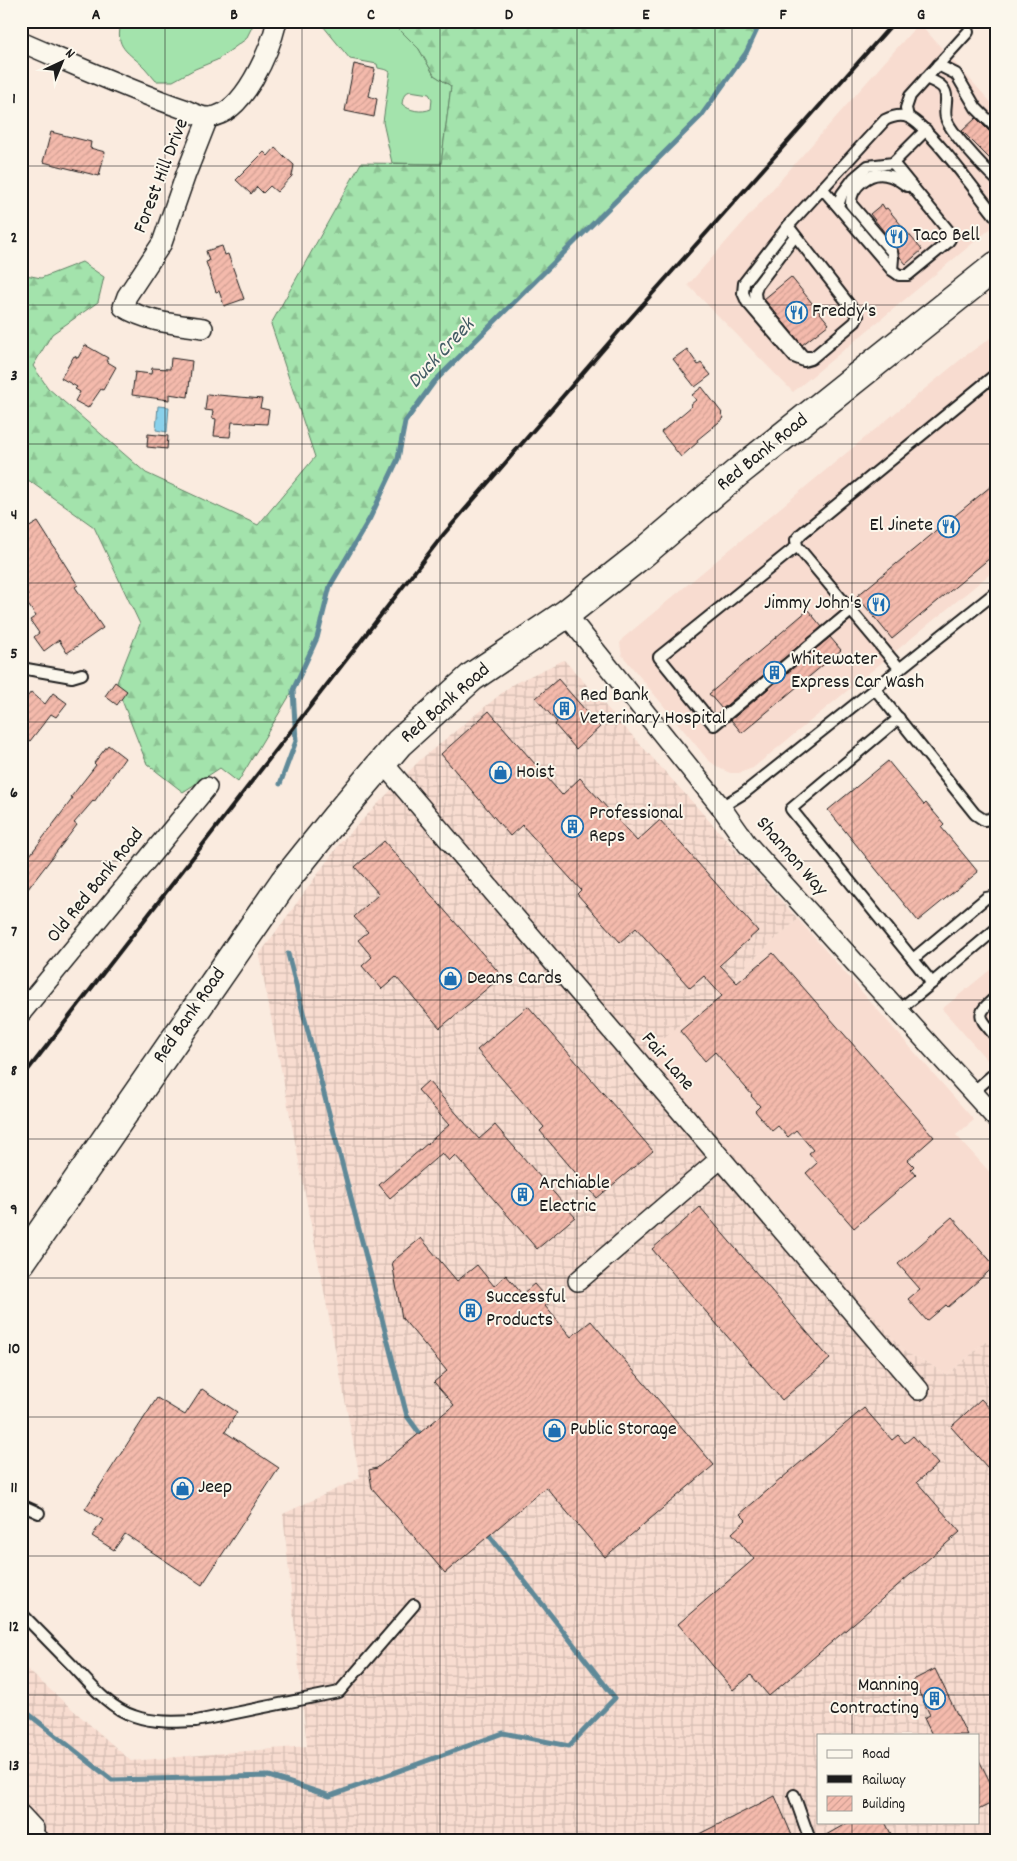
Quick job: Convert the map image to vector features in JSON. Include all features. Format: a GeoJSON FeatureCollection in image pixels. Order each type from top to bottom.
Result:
{"type":"FeatureCollection","features":[{"type":"Feature","properties":{"kind":"highway","name":"Red Bank Road"},"geometry":{"type":"LineString","coordinates":[[21,1262],[284,882],[337,816],[400,743],[472,677],[566,614],[642,554],[737,473],[996,266]]}},
{"type":"Feature","properties":{"kind":"street","name":"Forest Hill Drive"},"geometry":{"type":"LineString","coordinates":[[21,42],[168,104],[208,118],[220,114],[231,106],[241,97],[254,80],[273,38],[277,21]]}},
{"type":"Feature","properties":{"kind":"street","name":"Forest Hill Drive"},"geometry":{"type":"LineString","coordinates":[[203,328],[156,321],[133,313],[123,307],[127,296],[162,243],[208,118]]}},
{"type":"Feature","properties":{"kind":"street","name":"Shannon Way"},"geometry":{"type":"LineString","coordinates":[[566,614],[721,806],[747,844],[996,1118]]}},
{"type":"Feature","properties":{"kind":"street","name":"Fair Lane"},"geometry":{"type":"LineString","coordinates":[[383,763],[919,1390]]}},
{"type":"Feature","properties":{"kind":"street","name":"Old Red Bank Road"},"geometry":{"type":"LineString","coordinates":[[21,1013],[207,787]]}},
{"type":"Feature","properties":{"kind":"street"},"geometry":{"type":"LineString","coordinates":[[578,1281],[720,1159]]}},
{"type":"Feature","properties":{"kind":"lane"},"geometry":{"type":"LineString","coordinates":[[908,117],[906,108],[908,101],[926,78],[968,32]]}},
{"type":"Feature","properties":{"kind":"lane"},"geometry":{"type":"LineString","coordinates":[[938,65],[956,74],[976,108],[996,128]]}},
{"type":"Feature","properties":{"kind":"lane"},"geometry":{"type":"LineString","coordinates":[[926,78],[944,88],[947,123],[973,155],[996,179]]}},
{"type":"Feature","properties":{"kind":"lane"},"geometry":{"type":"LineString","coordinates":[[788,226],[858,316],[855,322],[814,357],[804,361],[794,357],[747,302],[743,291],[746,280],[788,226],[885,120],[896,116],[908,117],[926,130],[996,217]]}},
{"type":"Feature","properties":{"kind":"lane"},"geometry":{"type":"LineString","coordinates":[[838,206],[848,184],[865,168],[872,165],[893,163],[926,130]]}},
{"type":"Feature","properties":{"kind":"lane"},"geometry":{"type":"LineString","coordinates":[[822,188],[892,270],[900,275],[910,275],[947,243],[951,236],[950,231],[893,163]]}},
{"type":"Feature","properties":{"kind":"lane"},"geometry":{"type":"LineString","coordinates":[[892,270],[892,252],[851,204],[852,192],[865,180],[884,174],[896,178],[923,199]]}},
{"type":"Feature","properties":{"kind":"lane"},"geometry":{"type":"LineString","coordinates":[[795,236],[757,286],[755,296],[756,300],[802,355],[807,358],[814,357]]}},
{"type":"Feature","properties":{"kind":"lane"},"geometry":{"type":"LineString","coordinates":[[900,669],[797,546],[796,540],[996,374]]}},
{"type":"Feature","properties":{"kind":"lane"},"geometry":{"type":"LineString","coordinates":[[797,546],[659,658],[714,725],[851,611]]}},
{"type":"Feature","properties":{"kind":"lane"},"geometry":{"type":"LineString","coordinates":[[721,806],[744,793],[996,592]]}},
{"type":"Feature","properties":{"kind":"lane"},"geometry":{"type":"LineString","coordinates":[[21,668],[72,677],[82,674]]}},
{"type":"Feature","properties":{"kind":"lane"},"geometry":{"type":"LineString","coordinates":[[876,689],[975,814],[984,820],[996,815]]}},
{"type":"Feature","properties":{"kind":"lane"},"geometry":{"type":"LineString","coordinates":[[898,718],[792,809],[932,983]]}},
{"type":"Feature","properties":{"kind":"lane"},"geometry":{"type":"LineString","coordinates":[[913,959],[986,898],[996,899]]}},
{"type":"Feature","properties":{"kind":"lane"},"geometry":{"type":"LineString","coordinates":[[899,1010],[996,929]]}},
{"type":"Feature","properties":{"kind":"lane"},"geometry":{"type":"LineString","coordinates":[[996,996],[982,1009],[981,1014],[982,1020],[996,1037]]}},
{"type":"Feature","properties":{"kind":"lane"},"geometry":{"type":"LineString","coordinates":[[974,1092],[996,1072]]}},
{"type":"Feature","properties":{"kind":"lane"},"geometry":{"type":"LineString","coordinates":[[21,1505],[39,1513]]}},
{"type":"Feature","properties":{"kind":"lane"},"geometry":{"type":"LineString","coordinates":[[21,1613],[117,1708],[133,1716],[153,1721],[173,1722],[196,1721],[339,1692],[414,1605]]}},
{"type":"Feature","properties":{"kind":"lane"},"geometry":{"type":"LineString","coordinates":[[794,1795],[810,1840]]}},
{"type":"Feature","properties":{"kind":"shaded area"},"geometry":{"type":"Polygon","coordinates":[[[919,23],[996,108],[996,224],[793,392],[688,285],[919,23]]]}},
{"type":"Feature","properties":{"kind":"shaded area"},"geometry":{"type":"Polygon","coordinates":[[[996,334],[996,569],[753,768],[739,773],[730,773],[719,768],[708,760],[622,655],[620,644],[622,639],[965,356],[996,334]]]}},
{"type":"Feature","properties":{"kind":"shaded area"},"geometry":{"type":"Polygon","coordinates":[[[564,660],[798,919],[647,1054],[906,1353],[926,1362],[947,1375],[996,1333],[996,1840],[21,1840],[21,1664],[131,1761],[307,1746],[283,1514],[360,1478],[259,955],[341,842],[421,759],[513,684],[564,660]]]}},
{"type":"Feature","properties":{"kind":"shaded area"},"geometry":{"type":"Polygon","coordinates":[[[798,919],[974,1120],[956,1135],[996,1179],[996,1333],[947,1375],[926,1362],[906,1353],[646,1054],[798,919]]]}},
{"type":"Feature","properties":{"kind":"shaded area"},"geometry":{"type":"Polygon","coordinates":[[[996,965],[996,1070],[942,1009],[996,965]]]}},
{"type":"Feature","properties":{"kind":"green space"},"geometry":{"type":"Polygon","coordinates":[[[122,21],[255,21],[246,39],[217,60],[173,81],[156,81],[121,44],[120,30],[122,21]]]}},
{"type":"Feature","properties":{"kind":"green space"},"geometry":{"type":"Polygon","coordinates":[[[319,21],[391,21],[419,49],[434,75],[451,86],[441,164],[392,163],[383,122],[390,72],[378,68],[377,64],[350,59],[319,21]],[[410,91],[403,98],[402,104],[416,111],[431,109],[432,99],[429,94],[410,91]]]}},
{"type":"Feature","properties":{"kind":"green space"},"geometry":{"type":"Polygon","coordinates":[[[391,21],[761,21],[746,53],[701,116],[434,382],[405,422],[398,459],[370,518],[330,586],[317,638],[293,690],[238,782],[220,768],[183,792],[147,764],[116,685],[140,624],[94,527],[21,475],[21,274],[41,278],[82,262],[104,277],[98,302],[52,334],[33,366],[48,388],[146,473],[258,525],[315,457],[271,324],[361,163],[441,164],[451,86],[434,75],[419,49],[391,21]]]}},
{"type":"Feature","properties":{"kind":"water"},"geometry":{"type":"Polygon","coordinates":[[[158,406],[169,407],[167,432],[156,430],[158,406]]]}},
{"type":"Feature","properties":{"kind":"building"},"geometry":{"type":"Polygon","coordinates":[[[354,64],[375,69],[369,96],[377,99],[374,117],[345,111],[354,64]]]}},
{"type":"Feature","properties":{"kind":"building"},"geometry":{"type":"Polygon","coordinates":[[[976,118],[991,133],[996,135],[996,165],[962,131],[976,118]]]}},
{"type":"Feature","properties":{"kind":"building"},"geometry":{"type":"Polygon","coordinates":[[[51,132],[91,142],[90,148],[105,152],[99,176],[43,162],[51,132]]]}},
{"type":"Feature","properties":{"kind":"building"},"geometry":{"type":"Polygon","coordinates":[[[275,148],[294,165],[292,176],[277,192],[270,186],[263,193],[257,187],[251,194],[236,180],[264,152],[268,156],[275,148]]]}},
{"type":"Feature","properties":{"kind":"building","name":"Taco Bell"},"geometry":{"type":"Polygon","coordinates":[[[882,204],[922,250],[906,264],[900,257],[897,248],[870,214],[882,204]]]}},
{"type":"Feature","properties":{"kind":"building"},"geometry":{"type":"Polygon","coordinates":[[[222,246],[225,255],[228,254],[244,299],[224,306],[219,291],[216,292],[206,262],[209,261],[206,251],[222,246]]]}},
{"type":"Feature","properties":{"kind":"building","name":"Freddy's"},"geometry":{"type":"Polygon","coordinates":[[[791,277],[829,324],[802,345],[764,299],[791,277]]]}},
{"type":"Feature","properties":{"kind":"building"},"geometry":{"type":"Polygon","coordinates":[[[85,345],[108,358],[106,361],[116,367],[103,390],[101,389],[88,408],[75,401],[80,392],[75,389],[77,387],[61,378],[74,356],[78,358],[85,345]]]}},
{"type":"Feature","properties":{"kind":"building"},"geometry":{"type":"Polygon","coordinates":[[[687,349],[698,365],[701,363],[711,375],[695,387],[673,359],[687,349]]]}},
{"type":"Feature","properties":{"kind":"building"},"geometry":{"type":"Polygon","coordinates":[[[171,358],[192,361],[188,397],[169,394],[169,400],[132,395],[135,372],[151,374],[152,368],[170,369],[171,358]]]}},
{"type":"Feature","properties":{"kind":"building"},"geometry":{"type":"Polygon","coordinates":[[[702,387],[724,418],[697,440],[698,442],[681,457],[661,432],[692,406],[690,405],[696,400],[692,395],[702,387]]]}},
{"type":"Feature","properties":{"kind":"building"},"geometry":{"type":"Polygon","coordinates":[[[207,394],[262,399],[260,408],[269,410],[267,424],[232,422],[230,437],[214,436],[216,419],[212,418],[213,411],[205,410],[207,394]]]}},
{"type":"Feature","properties":{"kind":"building"},"geometry":{"type":"Polygon","coordinates":[[[148,434],[168,436],[167,449],[147,447],[148,434]]]}},
{"type":"Feature","properties":{"kind":"building"},"geometry":{"type":"Polygon","coordinates":[[[996,482],[996,553],[892,639],[857,596],[996,482]]]}},
{"type":"Feature","properties":{"kind":"building"},"geometry":{"type":"Polygon","coordinates":[[[38,522],[78,585],[75,587],[103,628],[67,653],[59,640],[44,651],[34,637],[39,633],[30,620],[36,616],[24,599],[28,596],[21,585],[21,532],[38,522]]]}},
{"type":"Feature","properties":{"kind":"building"},"geometry":{"type":"Polygon","coordinates":[[[808,610],[822,627],[722,709],[709,694],[808,610]]]}},
{"type":"Feature","properties":{"kind":"building"},"geometry":{"type":"Polygon","coordinates":[[[830,637],[841,650],[742,733],[731,720],[830,637]]]}},
{"type":"Feature","properties":{"kind":"building","name":"Red Bank Veterinary Hospital"},"geometry":{"type":"Polygon","coordinates":[[[558,679],[600,727],[576,749],[555,725],[557,722],[536,698],[558,679]]]}},
{"type":"Feature","properties":{"kind":"building"},"geometry":{"type":"Polygon","coordinates":[[[115,682],[127,691],[117,705],[105,696],[115,682]]]}},
{"type":"Feature","properties":{"kind":"building"},"geometry":{"type":"Polygon","coordinates":[[[31,692],[45,704],[53,693],[67,703],[56,717],[51,714],[30,741],[21,735],[21,705],[31,692]]]}},
{"type":"Feature","properties":{"kind":"building"},"geometry":{"type":"Polygon","coordinates":[[[489,711],[562,795],[580,778],[637,841],[660,820],[758,931],[720,965],[737,983],[773,953],[934,1137],[908,1160],[914,1166],[911,1169],[916,1175],[854,1228],[806,1173],[817,1163],[809,1153],[813,1150],[796,1130],[788,1137],[778,1126],[772,1131],[755,1111],[760,1106],[715,1052],[705,1061],[680,1031],[722,996],[704,976],[690,988],[636,928],[620,942],[577,894],[581,890],[522,825],[510,836],[441,754],[489,711]]]}},
{"type":"Feature","properties":{"kind":"building"},"geometry":{"type":"Polygon","coordinates":[[[108,745],[125,758],[94,802],[74,823],[77,825],[21,898],[21,867],[73,798],[71,797],[96,765],[94,763],[108,745]]]}},
{"type":"Feature","properties":{"kind":"building"},"geometry":{"type":"Polygon","coordinates":[[[888,761],[924,805],[926,803],[944,824],[941,827],[978,872],[918,921],[828,810],[888,761]]]}},
{"type":"Feature","properties":{"kind":"building"},"geometry":{"type":"Polygon","coordinates":[[[384,841],[502,976],[440,1028],[396,977],[382,989],[362,966],[372,957],[358,940],[368,932],[354,917],[379,894],[355,867],[384,841]]]}},
{"type":"Feature","properties":{"kind":"building"},"geometry":{"type":"Polygon","coordinates":[[[528,1006],[653,1151],[597,1198],[540,1131],[544,1127],[477,1050],[528,1006]]]}},
{"type":"Feature","properties":{"kind":"building","name":"Archiable Electric"},"geometry":{"type":"Polygon","coordinates":[[[428,1081],[479,1139],[495,1125],[575,1217],[537,1249],[455,1155],[449,1161],[442,1153],[390,1198],[379,1185],[449,1125],[418,1090],[428,1081]]]}},
{"type":"Feature","properties":{"kind":"building"},"geometry":{"type":"Polygon","coordinates":[[[700,1207],[830,1359],[782,1400],[652,1249],[700,1207]]]}},
{"type":"Feature","properties":{"kind":"building"},"geometry":{"type":"Polygon","coordinates":[[[952,1217],[995,1266],[948,1307],[946,1305],[927,1321],[908,1299],[920,1289],[898,1264],[952,1217]]]}},
{"type":"Feature","properties":{"kind":"building","name":"Public Storage"},"geometry":{"type":"Polygon","coordinates":[[[421,1238],[457,1281],[477,1265],[494,1286],[506,1275],[522,1294],[534,1284],[550,1302],[545,1306],[571,1337],[591,1321],[714,1465],[605,1557],[546,1487],[445,1573],[372,1488],[369,1470],[377,1468],[454,1405],[434,1382],[447,1371],[402,1318],[392,1262],[421,1238]]]}},
{"type":"Feature","properties":{"kind":"building","name":"Jeep"},"geometry":{"type":"Polygon","coordinates":[[[202,1389],[237,1412],[225,1432],[279,1468],[202,1585],[125,1534],[114,1550],[92,1536],[103,1520],[85,1509],[157,1398],[185,1415],[202,1389]]]}},
{"type":"Feature","properties":{"kind":"building"},"geometry":{"type":"Polygon","coordinates":[[[981,1399],[996,1415],[996,1477],[951,1427],[981,1399]]]}},
{"type":"Feature","properties":{"kind":"building"},"geometry":{"type":"Polygon","coordinates":[[[864,1408],[892,1440],[898,1435],[905,1443],[913,1436],[938,1464],[917,1482],[960,1532],[769,1696],[751,1675],[733,1690],[678,1624],[754,1559],[732,1533],[746,1520],[740,1514],[864,1408]]]}},
{"type":"Feature","properties":{"kind":"building","name":"Manning Contracting"},"geometry":{"type":"Polygon","coordinates":[[[935,1669],[967,1734],[932,1734],[924,1718],[930,1715],[913,1680],[935,1669]]]}},
{"type":"Feature","properties":{"kind":"building"},"geometry":{"type":"Polygon","coordinates":[[[980,1762],[996,1794],[996,1801],[980,1809],[980,1762]]]}},
{"type":"Feature","properties":{"kind":"building"},"geometry":{"type":"Polygon","coordinates":[[[775,1796],[794,1840],[687,1840],[775,1796]]]}},
{"type":"Feature","properties":{"kind":"building"},"geometry":{"type":"Polygon","coordinates":[[[845,1824],[886,1824],[894,1840],[817,1840],[845,1824]]]}},
{"type":"Feature","properties":{"kind":"waterway","name":"Duck Creek"},"geometry":{"type":"LineString","coordinates":[[280,784],[296,741],[293,690],[317,638],[330,586],[370,518],[398,459],[405,422],[434,382],[701,116],[746,53],[761,21]]}},
{"type":"Feature","properties":{"kind":"waterway"},"geometry":{"type":"LineString","coordinates":[[288,954],[407,1416],[423,1438]]}},
{"type":"Feature","properties":{"kind":"waterway"},"geometry":{"type":"LineString","coordinates":[[21,1708],[112,1780],[269,1776],[330,1796],[503,1733],[569,1746],[615,1698],[485,1530]]}},
{"type":"Feature","properties":{"kind":"railway"},"geometry":{"type":"LineString","coordinates":[[21,1079],[443,535],[620,330],[895,21]]}},
{"type":"Feature","properties":{"kind":"place","name":"Taco Bell"},"geometry":{"type":"Point","coordinates":[897,236]}},
{"type":"Feature","properties":{"kind":"place","name":"Freddy's"},"geometry":{"type":"Point","coordinates":[796,312]}},
{"type":"Feature","properties":{"kind":"place","name":"El Jinete"},"geometry":{"type":"Point","coordinates":[949,526]}},
{"type":"Feature","properties":{"kind":"place","name":"Jimmy John's"},"geometry":{"type":"Point","coordinates":[878,604]}},
{"type":"Feature","properties":{"kind":"place","name":"Whitewater Express Car Wash"},"geometry":{"type":"Point","coordinates":[775,672]}},
{"type":"Feature","properties":{"kind":"place","name":"Red Bank Veterinary Hospital"},"geometry":{"type":"Point","coordinates":[564,708]}},
{"type":"Feature","properties":{"kind":"place","name":"Hoist"},"geometry":{"type":"Point","coordinates":[500,773]}},
{"type":"Feature","properties":{"kind":"place","name":"Professional Reps"},"geometry":{"type":"Point","coordinates":[573,826]}},
{"type":"Feature","properties":{"kind":"place","name":"Deans Cards"},"geometry":{"type":"Point","coordinates":[451,979]}},
{"type":"Feature","properties":{"kind":"place","name":"Archiable Electric"},"geometry":{"type":"Point","coordinates":[523,1195]}},
{"type":"Feature","properties":{"kind":"place","name":"Successful Products"},"geometry":{"type":"Point","coordinates":[470,1310]}},
{"type":"Feature","properties":{"kind":"place","name":"Public Storage"},"geometry":{"type":"Point","coordinates":[554,1430]}},
{"type":"Feature","properties":{"kind":"place","name":"Jeep"},"geometry":{"type":"Point","coordinates":[182,1488]}},
{"type":"Feature","properties":{"kind":"place","name":"Manning Contracting"},"geometry":{"type":"Point","coordinates":[935,1698]}}]}
